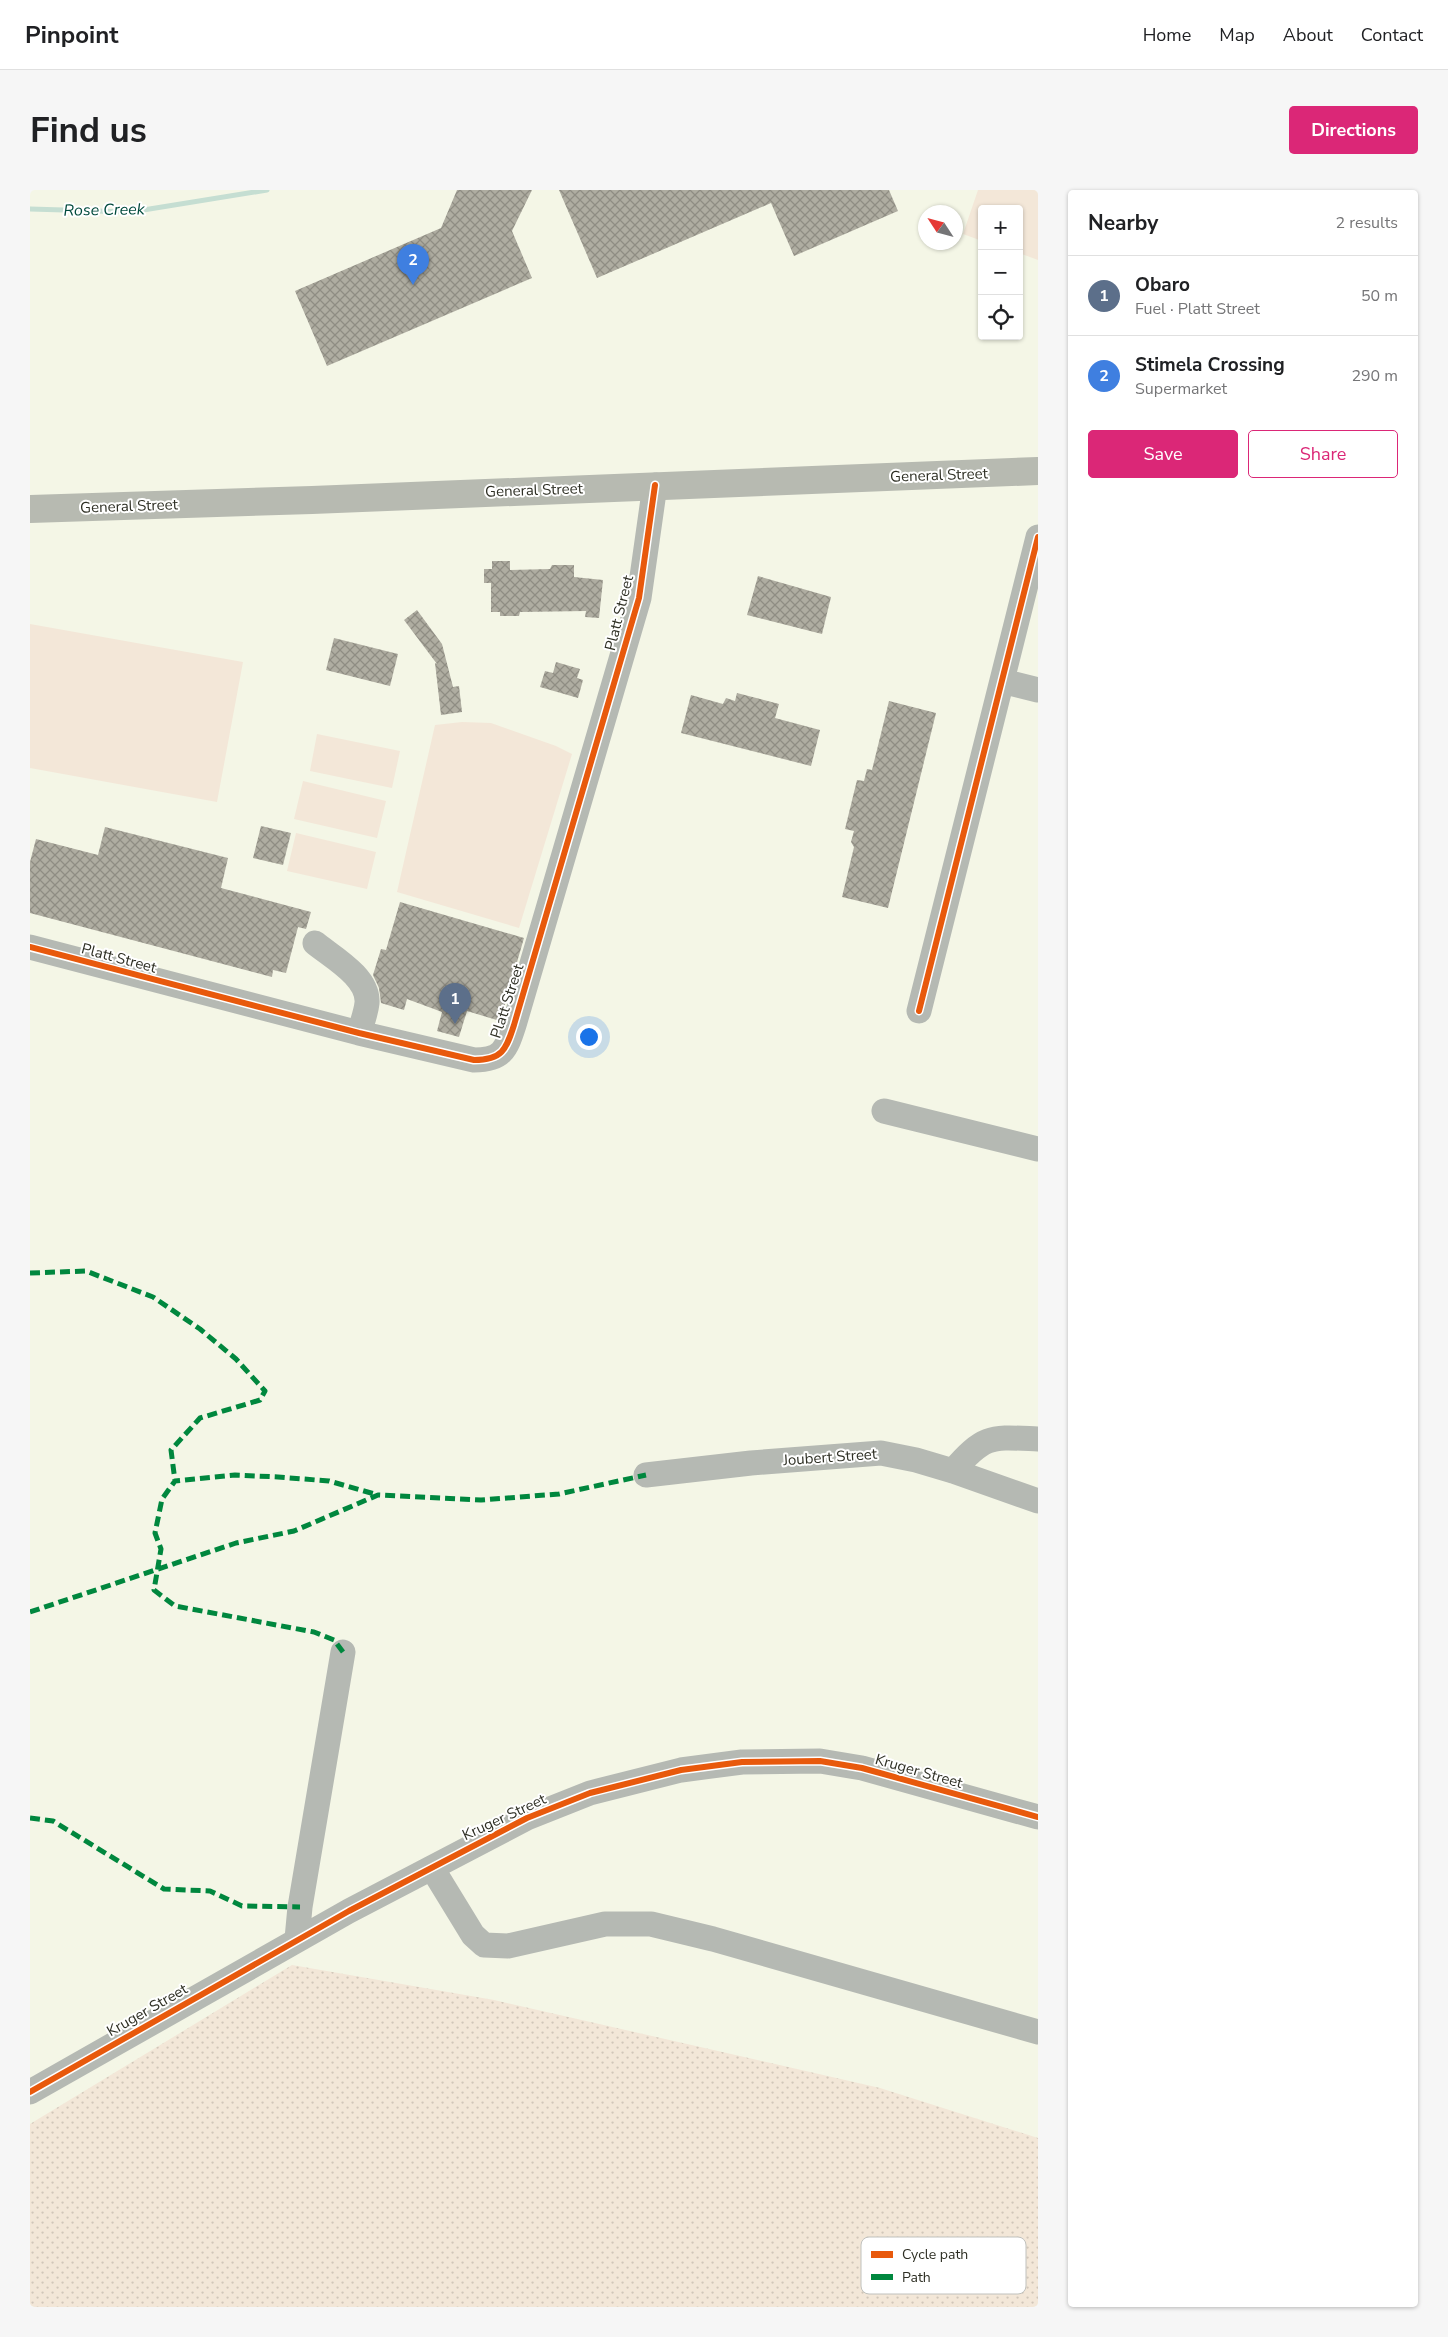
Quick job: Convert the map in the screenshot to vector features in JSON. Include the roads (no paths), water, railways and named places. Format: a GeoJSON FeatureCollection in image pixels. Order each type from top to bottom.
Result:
{"type":"FeatureCollection","features":[{"type":"Feature","properties":{"kind":"main road","name":"General Street"},"geometry":{"type":"LineString","coordinates":[[30,509],[312,500],[1038,471]]}},
{"type":"Feature","properties":{"kind":"street","name":"Platt Street"},"geometry":{"type":"LineString","coordinates":[[30,948],[359,1033],[474,1060],[491,1060],[502,1052],[509,1041],[639,598],[655,485]]}},
{"type":"Feature","properties":{"kind":"street"},"geometry":{"type":"LineString","coordinates":[[919,1011],[1038,537]]}},
{"type":"Feature","properties":{"kind":"street"},"geometry":{"type":"LineString","coordinates":[[1002,681],[1038,690]]}},
{"type":"Feature","properties":{"kind":"street"},"geometry":{"type":"LineString","coordinates":[[315,943],[361,983],[366,995],[366,1003],[359,1033]]}},
{"type":"Feature","properties":{"kind":"street"},"geometry":{"type":"LineString","coordinates":[[884,1111],[1038,1149]]}},
{"type":"Feature","properties":{"kind":"street"},"geometry":{"type":"LineString","coordinates":[[953,1471],[978,1445],[988,1440],[1038,1439]]}},
{"type":"Feature","properties":{"kind":"street","name":"Joubert Street"},"geometry":{"type":"LineString","coordinates":[[646,1475],[751,1463],[882,1453],[916,1460],[953,1471],[1038,1501]]}},
{"type":"Feature","properties":{"kind":"street"},"geometry":{"type":"LineString","coordinates":[[297,1939],[300,1906],[343,1652]]}},
{"type":"Feature","properties":{"kind":"street","name":"Kruger Street"},"geometry":{"type":"LineString","coordinates":[[30,2092],[297,1939],[527,1818],[590,1793],[681,1770],[742,1762],[820,1761],[862,1768],[1038,1817]]}},
{"type":"Feature","properties":{"kind":"street"},"geometry":{"type":"LineString","coordinates":[[432,1868],[473,1934],[484,1945],[508,1946],[605,1924],[651,1924],[740,1946],[1038,2032]]}},
{"type":"Feature","properties":{"kind":"waterway","name":"Rose Creek"},"geometry":{"type":"LineString","coordinates":[[30,209],[131,212],[267,190]]}},
{"type":"Feature","properties":{"kind":"place","name":"Stimela Crossing"},"geometry":{"type":"Point","coordinates":[413,285]}},
{"type":"Feature","properties":{"kind":"place","name":"Obaro"},"geometry":{"type":"Point","coordinates":[455,1024]}}]}
